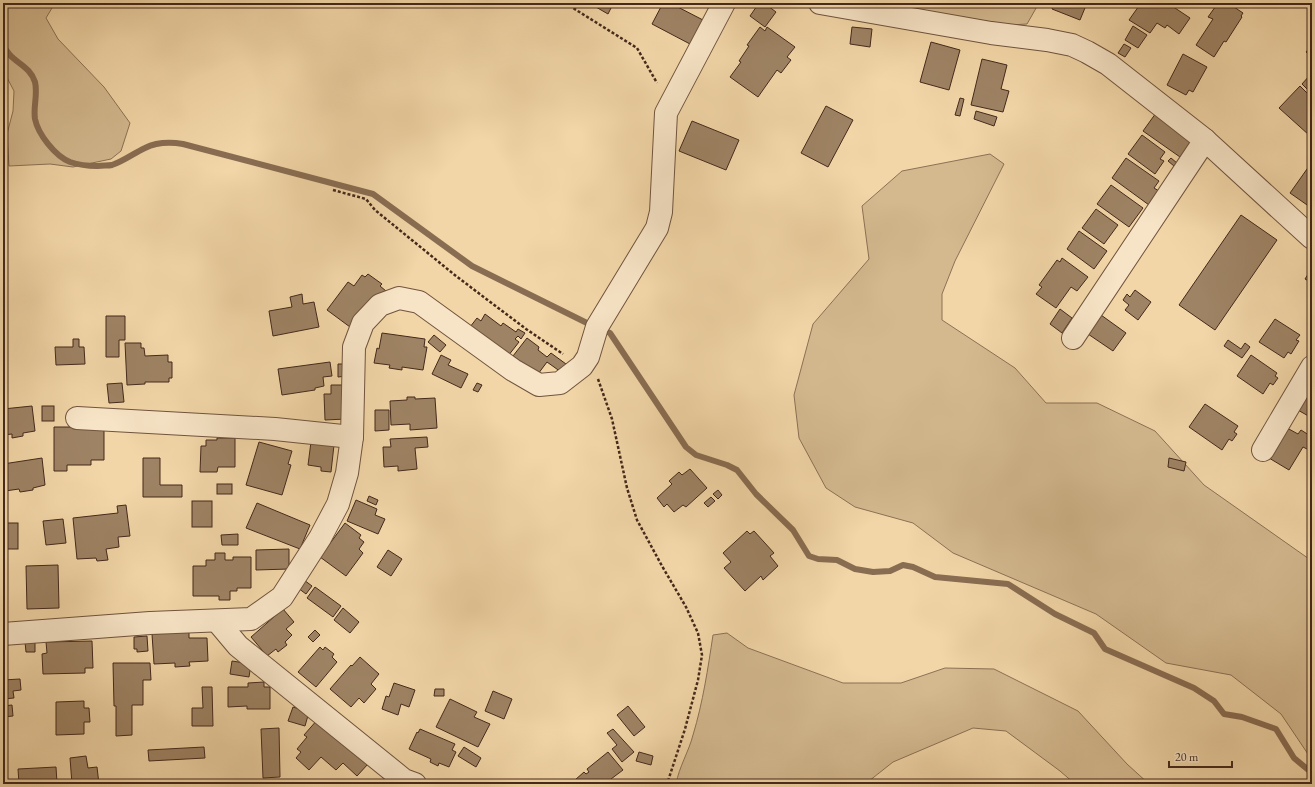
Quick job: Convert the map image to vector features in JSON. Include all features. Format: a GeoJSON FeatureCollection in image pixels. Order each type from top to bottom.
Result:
{"type":"FeatureCollection","features":[{"type":"Feature","properties":{"kind":"street"},"geometry":{"type":"LineString","coordinates":[[3,634],[150,623],[217,621],[251,618],[282,597],[320,538],[338,504],[347,473],[352,437],[354,347],[362,323],[380,304],[399,298],[419,302],[513,370],[539,385],[560,383],[585,362],[597,328],[657,228],[661,212],[666,113],[724,3]]}},
{"type":"Feature","properties":{"kind":"street"},"geometry":{"type":"LineString","coordinates":[[820,3],[991,33],[1047,40],[1072,45],[1108,64],[1205,140],[1312,238]]}},
{"type":"Feature","properties":{"kind":"street"},"geometry":{"type":"LineString","coordinates":[[1073,338],[1205,140]]}},
{"type":"Feature","properties":{"kind":"street"},"geometry":{"type":"LineString","coordinates":[[1263,450],[1312,367]]}},
{"type":"Feature","properties":{"kind":"street"},"geometry":{"type":"LineString","coordinates":[[77,418],[275,429],[352,437]]}},
{"type":"Feature","properties":{"kind":"street"},"geometry":{"type":"LineString","coordinates":[[217,621],[238,646],[404,780],[415,784]]}},
{"type":"Feature","properties":{"kind":"path"},"geometry":{"type":"LineString","coordinates":[[565,3],[637,48],[663,94],[672,100]]}},
{"type":"Feature","properties":{"kind":"path"},"geometry":{"type":"LineString","coordinates":[[333,190],[366,199],[375,210],[456,276],[526,328],[595,369],[612,419],[627,488],[638,520],[662,566],[686,607],[698,633],[702,655],[698,680],[686,729],[667,784]]}},
{"type":"Feature","properties":{"kind":"shaded area"},"geometry":{"type":"Polygon","coordinates":[[[3,3],[55,3],[46,18],[58,39],[104,87],[130,123],[121,151],[111,159],[73,167],[50,164],[9,166],[7,134],[13,111],[14,91],[3,70],[3,3]]]}},
{"type":"Feature","properties":{"kind":"shaded area"},"geometry":{"type":"Polygon","coordinates":[[[878,3],[1039,3],[1027,24],[1010,25],[878,3]]]}},
{"type":"Feature","properties":{"kind":"shaded area"},"geometry":{"type":"Polygon","coordinates":[[[990,154],[1004,164],[955,261],[942,294],[942,320],[1015,368],[1046,403],[1097,403],[1155,431],[1204,485],[1312,561],[1312,760],[1281,714],[1231,675],[1166,663],[1096,614],[953,553],[913,523],[855,507],[826,488],[799,438],[794,395],[813,324],[869,259],[862,206],[902,171],[990,154]]]}},
{"type":"Feature","properties":{"kind":"shaded area"},"geometry":{"type":"Polygon","coordinates":[[[727,633],[748,648],[843,683],[901,683],[945,668],[994,669],[1078,711],[1127,764],[1149,784],[1075,784],[1006,731],[973,728],[893,762],[869,781],[868,784],[676,784],[700,710],[713,635],[727,633]]]}},
{"type":"Feature","properties":{"kind":"building"},"geometry":{"type":"Polygon","coordinates":[[[589,3],[616,3],[614,7],[612,6],[608,14],[589,3]]]}},
{"type":"Feature","properties":{"kind":"building"},"geometry":{"type":"Polygon","coordinates":[[[663,3],[670,3],[703,20],[690,44],[652,24],[663,3]]]}},
{"type":"Feature","properties":{"kind":"building"},"geometry":{"type":"Polygon","coordinates":[[[759,3],[764,3],[776,12],[765,27],[750,16],[759,3]]]}},
{"type":"Feature","properties":{"kind":"building"},"geometry":{"type":"Polygon","coordinates":[[[1054,3],[1087,3],[1080,20],[1052,9],[1054,3]]]}},
{"type":"Feature","properties":{"kind":"building"},"geometry":{"type":"Polygon","coordinates":[[[1141,3],[1170,3],[1169,4],[1190,18],[1179,34],[1167,25],[1165,28],[1157,23],[1150,33],[1129,20],[1141,3]]]}},
{"type":"Feature","properties":{"kind":"building"},"geometry":{"type":"Polygon","coordinates":[[[1218,3],[1228,3],[1243,13],[1226,42],[1224,41],[1214,57],[1196,45],[1213,19],[1208,17],[1218,3]]]}},
{"type":"Feature","properties":{"kind":"building"},"geometry":{"type":"Polygon","coordinates":[[[1133,26],[1147,35],[1138,48],[1125,40],[1133,26]]]}},
{"type":"Feature","properties":{"kind":"building"},"geometry":{"type":"Polygon","coordinates":[[[760,27],[765,31],[767,27],[795,47],[787,57],[791,60],[781,73],[777,70],[758,97],[730,77],[741,62],[739,61],[749,46],[747,45],[760,27]]]}},
{"type":"Feature","properties":{"kind":"building"},"geometry":{"type":"Polygon","coordinates":[[[852,27],[872,29],[870,47],[850,44],[852,27]]]}},
{"type":"Feature","properties":{"kind":"building"},"geometry":{"type":"Polygon","coordinates":[[[931,42],[960,50],[949,90],[920,82],[931,42]]]}},
{"type":"Feature","properties":{"kind":"building"},"geometry":{"type":"Polygon","coordinates":[[[1124,44],[1131,48],[1125,57],[1118,53],[1124,44]]]}},
{"type":"Feature","properties":{"kind":"building"},"geometry":{"type":"Polygon","coordinates":[[[1312,45],[1312,57],[1306,52],[1312,45]]]}},
{"type":"Feature","properties":{"kind":"building"},"geometry":{"type":"Polygon","coordinates":[[[1183,54],[1207,67],[1193,92],[1189,90],[1186,95],[1167,85],[1183,54]]]}},
{"type":"Feature","properties":{"kind":"building"},"geometry":{"type":"Polygon","coordinates":[[[982,59],[1007,65],[1001,89],[1009,91],[1003,112],[971,105],[982,59]]]}},
{"type":"Feature","properties":{"kind":"building"},"geometry":{"type":"Polygon","coordinates":[[[1310,75],[1312,77],[1312,94],[1302,84],[1310,75]]]}},
{"type":"Feature","properties":{"kind":"building"},"geometry":{"type":"Polygon","coordinates":[[[1300,86],[1312,98],[1312,132],[1309,135],[1279,108],[1300,86]]]}},
{"type":"Feature","properties":{"kind":"building"},"geometry":{"type":"Polygon","coordinates":[[[960,98],[964,99],[960,116],[955,115],[960,98]]]}},
{"type":"Feature","properties":{"kind":"building"},"geometry":{"type":"Polygon","coordinates":[[[826,106],[853,120],[828,167],[801,153],[826,106]]]}},
{"type":"Feature","properties":{"kind":"building"},"geometry":{"type":"Polygon","coordinates":[[[976,111],[997,117],[994,126],[974,119],[976,111]]]}},
{"type":"Feature","properties":{"kind":"building"},"geometry":{"type":"Polygon","coordinates":[[[1156,113],[1193,140],[1180,157],[1143,131],[1156,113]]]}},
{"type":"Feature","properties":{"kind":"building"},"geometry":{"type":"Polygon","coordinates":[[[692,121],[739,140],[726,170],[679,151],[692,121]]]}},
{"type":"Feature","properties":{"kind":"building"},"geometry":{"type":"Polygon","coordinates":[[[1142,135],[1165,152],[1160,159],[1164,161],[1155,174],[1128,154],[1142,135]]]}},
{"type":"Feature","properties":{"kind":"building"},"geometry":{"type":"Polygon","coordinates":[[[1126,158],[1159,181],[1154,188],[1159,191],[1149,205],[1112,178],[1126,158]]]}},
{"type":"Feature","properties":{"kind":"building"},"geometry":{"type":"Polygon","coordinates":[[[1171,158],[1177,163],[1174,166],[1168,161],[1171,158]]]}},
{"type":"Feature","properties":{"kind":"building"},"geometry":{"type":"Polygon","coordinates":[[[1312,162],[1312,205],[1310,207],[1290,193],[1312,162]]]}},
{"type":"Feature","properties":{"kind":"building"},"geometry":{"type":"Polygon","coordinates":[[[1111,185],[1143,208],[1129,227],[1097,204],[1111,185]]]}},
{"type":"Feature","properties":{"kind":"building"},"geometry":{"type":"Polygon","coordinates":[[[1096,209],[1118,225],[1104,244],[1082,228],[1096,209]]]}},
{"type":"Feature","properties":{"kind":"building"},"geometry":{"type":"Polygon","coordinates":[[[1241,215],[1277,240],[1215,330],[1179,305],[1241,215]]]}},
{"type":"Feature","properties":{"kind":"building"},"geometry":{"type":"Polygon","coordinates":[[[1079,231],[1107,251],[1094,269],[1067,249],[1079,231]]]}},
{"type":"Feature","properties":{"kind":"building"},"geometry":{"type":"Polygon","coordinates":[[[1062,258],[1088,277],[1077,291],[1071,287],[1056,308],[1036,294],[1042,287],[1039,285],[1057,260],[1060,262],[1062,258]]]}},
{"type":"Feature","properties":{"kind":"building"},"geometry":{"type":"Polygon","coordinates":[[[1312,268],[1312,283],[1305,279],[1312,268]]]}},
{"type":"Feature","properties":{"kind":"building"},"geometry":{"type":"Polygon","coordinates":[[[368,274],[382,284],[380,286],[386,291],[377,302],[370,299],[350,327],[327,310],[348,282],[354,286],[362,275],[365,277],[368,274]]]}},
{"type":"Feature","properties":{"kind":"building"},"geometry":{"type":"Polygon","coordinates":[[[1135,290],[1151,302],[1138,320],[1125,310],[1129,305],[1123,300],[1127,294],[1130,297],[1135,290]]]}},
{"type":"Feature","properties":{"kind":"building"},"geometry":{"type":"Polygon","coordinates":[[[302,294],[303,304],[314,302],[319,327],[273,336],[269,311],[292,307],[290,297],[302,294]]]}},
{"type":"Feature","properties":{"kind":"building"},"geometry":{"type":"Polygon","coordinates":[[[1060,309],[1072,318],[1062,333],[1050,324],[1060,309]]]}},
{"type":"Feature","properties":{"kind":"building"},"geometry":{"type":"Polygon","coordinates":[[[485,314],[501,326],[503,323],[516,332],[518,329],[525,333],[521,339],[518,336],[515,339],[519,342],[508,356],[470,327],[477,318],[481,321],[485,314]]]}},
{"type":"Feature","properties":{"kind":"building"},"geometry":{"type":"Polygon","coordinates":[[[1101,315],[1126,333],[1113,351],[1088,334],[1101,315]]]}},
{"type":"Feature","properties":{"kind":"building"},"geometry":{"type":"Polygon","coordinates":[[[106,316],[125,316],[125,340],[119,340],[119,357],[106,357],[106,316]]]}},
{"type":"Feature","properties":{"kind":"building"},"geometry":{"type":"Polygon","coordinates":[[[1275,319],[1300,335],[1296,340],[1299,341],[1291,354],[1288,352],[1284,358],[1259,342],[1275,319]]]}},
{"type":"Feature","properties":{"kind":"building"},"geometry":{"type":"Polygon","coordinates":[[[382,333],[425,339],[424,347],[427,347],[423,370],[402,367],[402,370],[389,368],[390,365],[374,363],[377,348],[379,349],[382,333]]]}},
{"type":"Feature","properties":{"kind":"building"},"geometry":{"type":"Polygon","coordinates":[[[434,335],[446,345],[440,352],[428,342],[434,335]]]}},
{"type":"Feature","properties":{"kind":"building"},"geometry":{"type":"Polygon","coordinates":[[[527,338],[539,347],[538,350],[547,357],[551,353],[566,364],[561,372],[547,362],[538,374],[513,356],[527,338]]]}},
{"type":"Feature","properties":{"kind":"building"},"geometry":{"type":"Polygon","coordinates":[[[73,339],[79,339],[79,347],[84,347],[85,364],[56,365],[55,347],[73,347],[73,339]]]}},
{"type":"Feature","properties":{"kind":"building"},"geometry":{"type":"Polygon","coordinates":[[[1228,340],[1241,349],[1245,343],[1250,347],[1242,358],[1224,346],[1228,340]]]}},
{"type":"Feature","properties":{"kind":"building"},"geometry":{"type":"Polygon","coordinates":[[[125,343],[141,343],[141,348],[144,348],[145,356],[168,355],[168,362],[172,362],[172,378],[169,378],[169,382],[145,382],[145,384],[127,385],[125,343]]]}},
{"type":"Feature","properties":{"kind":"building"},"geometry":{"type":"Polygon","coordinates":[[[441,355],[451,360],[448,365],[468,374],[461,388],[432,374],[441,355]]]}},
{"type":"Feature","properties":{"kind":"building"},"geometry":{"type":"Polygon","coordinates":[[[1251,355],[1277,373],[1275,376],[1278,378],[1273,385],[1270,383],[1263,394],[1237,376],[1251,355]]]}},
{"type":"Feature","properties":{"kind":"building"},"geometry":{"type":"Polygon","coordinates":[[[330,362],[332,376],[323,377],[324,386],[315,388],[315,390],[282,395],[278,369],[330,362]]]}},
{"type":"Feature","properties":{"kind":"building"},"geometry":{"type":"Polygon","coordinates":[[[338,364],[346,364],[347,376],[338,377],[338,364]]]}},
{"type":"Feature","properties":{"kind":"building"},"geometry":{"type":"Polygon","coordinates":[[[122,383],[124,402],[109,403],[107,384],[122,383]]]}},
{"type":"Feature","properties":{"kind":"building"},"geometry":{"type":"Polygon","coordinates":[[[477,383],[482,385],[478,392],[473,390],[477,383]]]}},
{"type":"Feature","properties":{"kind":"building"},"geometry":{"type":"Polygon","coordinates":[[[331,385],[345,385],[346,419],[325,420],[324,394],[331,394],[331,385]]]}},
{"type":"Feature","properties":{"kind":"building"},"geometry":{"type":"Polygon","coordinates":[[[1312,389],[1312,418],[1296,409],[1312,389]]]}},
{"type":"Feature","properties":{"kind":"building"},"geometry":{"type":"Polygon","coordinates":[[[407,397],[415,397],[415,399],[435,398],[437,428],[410,430],[410,424],[391,425],[390,401],[407,400],[407,397]]]}},
{"type":"Feature","properties":{"kind":"building"},"geometry":{"type":"Polygon","coordinates":[[[1205,404],[1238,426],[1234,432],[1237,434],[1232,441],[1229,439],[1222,450],[1189,427],[1205,404]]]}},
{"type":"Feature","properties":{"kind":"building"},"geometry":{"type":"Polygon","coordinates":[[[32,406],[35,431],[23,433],[23,436],[12,438],[12,434],[3,435],[3,409],[32,406]]]}},
{"type":"Feature","properties":{"kind":"building"},"geometry":{"type":"Polygon","coordinates":[[[42,406],[54,406],[54,421],[42,421],[42,406]]]}},
{"type":"Feature","properties":{"kind":"building"},"geometry":{"type":"Polygon","coordinates":[[[375,410],[389,410],[389,430],[375,431],[375,410]]]}},
{"type":"Feature","properties":{"kind":"building"},"geometry":{"type":"Polygon","coordinates":[[[54,427],[104,427],[104,460],[91,460],[91,465],[67,465],[67,471],[54,471],[54,427]]]}},
{"type":"Feature","properties":{"kind":"building"},"geometry":{"type":"Polygon","coordinates":[[[1287,428],[1298,434],[1301,430],[1312,437],[1312,445],[1309,450],[1303,447],[1289,470],[1269,458],[1287,428]]]}},
{"type":"Feature","properties":{"kind":"building"},"geometry":{"type":"Polygon","coordinates":[[[427,437],[428,447],[415,448],[417,469],[398,471],[398,466],[384,467],[383,447],[391,447],[390,439],[427,437]]]}},
{"type":"Feature","properties":{"kind":"building"},"geometry":{"type":"Polygon","coordinates":[[[217,438],[235,438],[235,467],[218,467],[217,472],[200,472],[201,446],[206,446],[206,440],[217,440],[217,438]]]}},
{"type":"Feature","properties":{"kind":"building"},"geometry":{"type":"Polygon","coordinates":[[[259,442],[292,451],[288,464],[291,465],[282,495],[246,485],[259,442]]]}},
{"type":"Feature","properties":{"kind":"building"},"geometry":{"type":"Polygon","coordinates":[[[311,442],[334,445],[331,472],[321,471],[321,467],[308,465],[311,442]]]}},
{"type":"Feature","properties":{"kind":"building"},"geometry":{"type":"Polygon","coordinates":[[[42,458],[45,485],[33,488],[33,490],[20,492],[19,489],[5,491],[3,464],[42,458]]]}},
{"type":"Feature","properties":{"kind":"building"},"geometry":{"type":"Polygon","coordinates":[[[143,458],[160,458],[160,485],[182,485],[182,497],[143,497],[143,458]]]}},
{"type":"Feature","properties":{"kind":"building"},"geometry":{"type":"Polygon","coordinates":[[[1169,458],[1186,462],[1184,471],[1168,467],[1169,458]]]}},
{"type":"Feature","properties":{"kind":"building"},"geometry":{"type":"Polygon","coordinates":[[[690,469],[707,488],[686,507],[683,505],[674,512],[667,504],[664,507],[657,498],[672,484],[669,481],[679,472],[682,475],[690,469]]]}},
{"type":"Feature","properties":{"kind":"building"},"geometry":{"type":"Polygon","coordinates":[[[217,484],[232,484],[232,494],[217,494],[217,484]]]}},
{"type":"Feature","properties":{"kind":"building"},"geometry":{"type":"Polygon","coordinates":[[[718,490],[722,495],[718,499],[713,494],[718,490]]]}},
{"type":"Feature","properties":{"kind":"building"},"geometry":{"type":"Polygon","coordinates":[[[369,496],[378,500],[376,505],[367,501],[369,496]]]}},
{"type":"Feature","properties":{"kind":"building"},"geometry":{"type":"Polygon","coordinates":[[[711,497],[715,501],[708,507],[704,503],[711,497]]]}},
{"type":"Feature","properties":{"kind":"building"},"geometry":{"type":"Polygon","coordinates":[[[356,500],[377,509],[375,515],[385,519],[378,534],[347,521],[356,500]]]}},
{"type":"Feature","properties":{"kind":"building"},"geometry":{"type":"Polygon","coordinates":[[[192,501],[212,501],[212,527],[192,527],[192,501]]]}},
{"type":"Feature","properties":{"kind":"building"},"geometry":{"type":"Polygon","coordinates":[[[257,503],[310,525],[300,549],[246,528],[257,503]]]}},
{"type":"Feature","properties":{"kind":"building"},"geometry":{"type":"Polygon","coordinates":[[[126,505],[130,536],[118,537],[119,547],[106,549],[108,560],[97,561],[96,558],[77,559],[73,518],[118,513],[117,506],[126,505]]]}},
{"type":"Feature","properties":{"kind":"building"},"geometry":{"type":"Polygon","coordinates":[[[63,519],[66,543],[46,545],[43,521],[63,519]]]}},
{"type":"Feature","properties":{"kind":"building"},"geometry":{"type":"Polygon","coordinates":[[[5,523],[18,523],[18,549],[5,549],[5,523]]]}},
{"type":"Feature","properties":{"kind":"building"},"geometry":{"type":"Polygon","coordinates":[[[345,523],[361,535],[359,538],[364,542],[359,549],[363,553],[346,576],[320,557],[345,523]]]}},
{"type":"Feature","properties":{"kind":"building"},"geometry":{"type":"Polygon","coordinates":[[[747,531],[750,534],[754,531],[774,553],[770,556],[778,566],[763,580],[761,576],[745,591],[724,568],[731,562],[723,553],[747,531]]]}},
{"type":"Feature","properties":{"kind":"building"},"geometry":{"type":"Polygon","coordinates":[[[238,534],[238,545],[222,545],[221,535],[238,534]]]}},
{"type":"Feature","properties":{"kind":"building"},"geometry":{"type":"Polygon","coordinates":[[[289,549],[289,569],[256,570],[256,550],[289,549]]]}},
{"type":"Feature","properties":{"kind":"building"},"geometry":{"type":"Polygon","coordinates":[[[388,550],[402,559],[391,576],[377,567],[388,550]]]}},
{"type":"Feature","properties":{"kind":"building"},"geometry":{"type":"Polygon","coordinates":[[[215,553],[225,553],[225,560],[233,560],[233,557],[251,557],[251,588],[237,588],[237,591],[230,591],[230,600],[219,600],[219,596],[193,596],[193,566],[206,566],[206,560],[215,560],[215,553]]]}},
{"type":"Feature","properties":{"kind":"building"},"geometry":{"type":"Polygon","coordinates":[[[58,565],[59,608],[27,609],[26,566],[58,565]]]}},
{"type":"Feature","properties":{"kind":"building"},"geometry":{"type":"Polygon","coordinates":[[[304,580],[312,586],[306,594],[298,588],[304,580]]]}},
{"type":"Feature","properties":{"kind":"building"},"geometry":{"type":"Polygon","coordinates":[[[315,587],[341,606],[333,617],[307,598],[315,587]]]}},
{"type":"Feature","properties":{"kind":"building"},"geometry":{"type":"Polygon","coordinates":[[[343,608],[359,622],[350,633],[334,620],[343,608]]]}},
{"type":"Feature","properties":{"kind":"building"},"geometry":{"type":"Polygon","coordinates":[[[283,609],[294,622],[286,629],[292,635],[285,642],[287,645],[278,652],[276,649],[267,656],[251,637],[283,609]]]}},
{"type":"Feature","properties":{"kind":"building"},"geometry":{"type":"Polygon","coordinates":[[[315,630],[320,635],[313,642],[308,637],[315,630]]]}},
{"type":"Feature","properties":{"kind":"building"},"geometry":{"type":"Polygon","coordinates":[[[189,632],[189,638],[207,638],[208,661],[189,662],[190,666],[175,667],[175,663],[154,664],[152,634],[189,632]]]}},
{"type":"Feature","properties":{"kind":"building"},"geometry":{"type":"Polygon","coordinates":[[[147,636],[148,651],[137,652],[137,649],[134,649],[134,637],[147,636]]]}},
{"type":"Feature","properties":{"kind":"building"},"geometry":{"type":"Polygon","coordinates":[[[35,641],[35,652],[26,652],[25,642],[35,641]]]}},
{"type":"Feature","properties":{"kind":"building"},"geometry":{"type":"Polygon","coordinates":[[[92,641],[93,668],[85,668],[85,673],[43,674],[42,654],[47,653],[46,642],[92,641]]]}},
{"type":"Feature","properties":{"kind":"building"},"geometry":{"type":"Polygon","coordinates":[[[320,647],[323,650],[325,647],[334,654],[332,657],[337,662],[316,687],[298,672],[320,647]]]}},
{"type":"Feature","properties":{"kind":"building"},"geometry":{"type":"Polygon","coordinates":[[[360,657],[379,674],[371,684],[376,689],[364,703],[359,698],[351,707],[330,689],[360,657]]]}},
{"type":"Feature","properties":{"kind":"building"},"geometry":{"type":"Polygon","coordinates":[[[232,661],[251,664],[249,677],[230,674],[232,661]]]}},
{"type":"Feature","properties":{"kind":"building"},"geometry":{"type":"Polygon","coordinates":[[[113,663],[150,663],[151,680],[143,680],[143,705],[132,705],[132,735],[116,736],[116,706],[114,706],[113,663]]]}},
{"type":"Feature","properties":{"kind":"building"},"geometry":{"type":"Polygon","coordinates":[[[20,679],[21,690],[13,691],[14,698],[3,699],[3,680],[20,679]]]}},
{"type":"Feature","properties":{"kind":"building"},"geometry":{"type":"Polygon","coordinates":[[[264,682],[264,687],[270,687],[270,709],[247,709],[247,706],[228,707],[228,687],[248,687],[248,683],[264,682]]]}},
{"type":"Feature","properties":{"kind":"building"},"geometry":{"type":"Polygon","coordinates":[[[394,683],[415,690],[409,707],[401,704],[398,715],[382,709],[386,696],[389,697],[394,683]]]}},
{"type":"Feature","properties":{"kind":"building"},"geometry":{"type":"Polygon","coordinates":[[[202,687],[212,687],[213,726],[192,726],[192,708],[203,708],[202,687]]]}},
{"type":"Feature","properties":{"kind":"building"},"geometry":{"type":"Polygon","coordinates":[[[435,689],[444,689],[444,696],[434,696],[435,689]]]}},
{"type":"Feature","properties":{"kind":"building"},"geometry":{"type":"Polygon","coordinates":[[[493,691],[512,699],[504,719],[485,711],[493,691]]]}},
{"type":"Feature","properties":{"kind":"building"},"geometry":{"type":"Polygon","coordinates":[[[450,699],[477,712],[474,717],[490,724],[478,747],[436,727],[450,699]]]}},
{"type":"Feature","properties":{"kind":"building"},"geometry":{"type":"Polygon","coordinates":[[[84,701],[84,708],[89,708],[90,722],[84,722],[84,734],[56,735],[56,702],[84,701]]]}},
{"type":"Feature","properties":{"kind":"building"},"geometry":{"type":"Polygon","coordinates":[[[12,705],[13,716],[3,717],[3,706],[12,705]]]}},
{"type":"Feature","properties":{"kind":"building"},"geometry":{"type":"Polygon","coordinates":[[[628,706],[645,727],[634,736],[617,715],[628,706]]]}},
{"type":"Feature","properties":{"kind":"building"},"geometry":{"type":"Polygon","coordinates":[[[293,707],[309,712],[305,726],[288,721],[293,707]]]}},
{"type":"Feature","properties":{"kind":"building"},"geometry":{"type":"Polygon","coordinates":[[[318,719],[368,764],[357,776],[343,763],[336,770],[321,757],[309,770],[296,758],[301,752],[297,749],[307,737],[304,735],[318,719]]]}},
{"type":"Feature","properties":{"kind":"building"},"geometry":{"type":"Polygon","coordinates":[[[279,728],[280,777],[263,778],[261,729],[279,728]]]}},
{"type":"Feature","properties":{"kind":"building"},"geometry":{"type":"Polygon","coordinates":[[[420,729],[455,744],[452,750],[456,752],[449,767],[439,763],[438,766],[430,762],[431,759],[409,749],[420,729]]]}},
{"type":"Feature","properties":{"kind":"building"},"geometry":{"type":"Polygon","coordinates":[[[613,729],[634,752],[622,762],[612,749],[617,745],[607,733],[613,729]]]}},
{"type":"Feature","properties":{"kind":"building"},"geometry":{"type":"Polygon","coordinates":[[[204,747],[205,758],[149,761],[148,750],[204,747]]]}},
{"type":"Feature","properties":{"kind":"building"},"geometry":{"type":"Polygon","coordinates":[[[464,747],[481,758],[476,767],[458,756],[464,747]]]}},
{"type":"Feature","properties":{"kind":"building"},"geometry":{"type":"Polygon","coordinates":[[[608,752],[623,770],[611,779],[614,782],[612,784],[574,784],[577,782],[575,780],[584,772],[586,774],[589,772],[587,769],[608,752]]]}},
{"type":"Feature","properties":{"kind":"building"},"geometry":{"type":"Polygon","coordinates":[[[639,752],[653,756],[651,765],[636,761],[639,752]]]}},
{"type":"Feature","properties":{"kind":"building"},"geometry":{"type":"Polygon","coordinates":[[[86,756],[88,768],[97,767],[99,784],[72,784],[70,758],[86,756]]]}},
{"type":"Feature","properties":{"kind":"building"},"geometry":{"type":"Polygon","coordinates":[[[56,767],[57,783],[19,784],[18,769],[56,767]]]}},
{"type":"Feature","properties":{"kind":"building"},"geometry":{"type":"Polygon","coordinates":[[[270,781],[279,781],[279,784],[270,784],[270,781]]]}},
{"type":"Feature","properties":{"kind":"building"},"geometry":{"type":"Polygon","coordinates":[[[226,782],[253,783],[253,784],[226,784],[226,782]]]}},
{"type":"Feature","properties":{"kind":"waterway"},"geometry":{"type":"LineString","coordinates":[[3,44],[10,55],[32,76],[36,87],[35,119],[37,125],[43,138],[53,150],[64,159],[84,165],[110,165],[150,146],[164,143],[178,143],[373,194],[472,266],[610,333],[686,447],[696,455],[727,465],[737,470],[756,494],[793,530],[809,556],[818,559],[837,560],[855,569],[873,572],[890,571],[903,565],[913,567],[935,577],[1008,584],[1055,614],[1094,633],[1105,649],[1194,688],[1214,701],[1224,714],[1242,717],[1276,729],[1294,758],[1312,773]]}}]}
